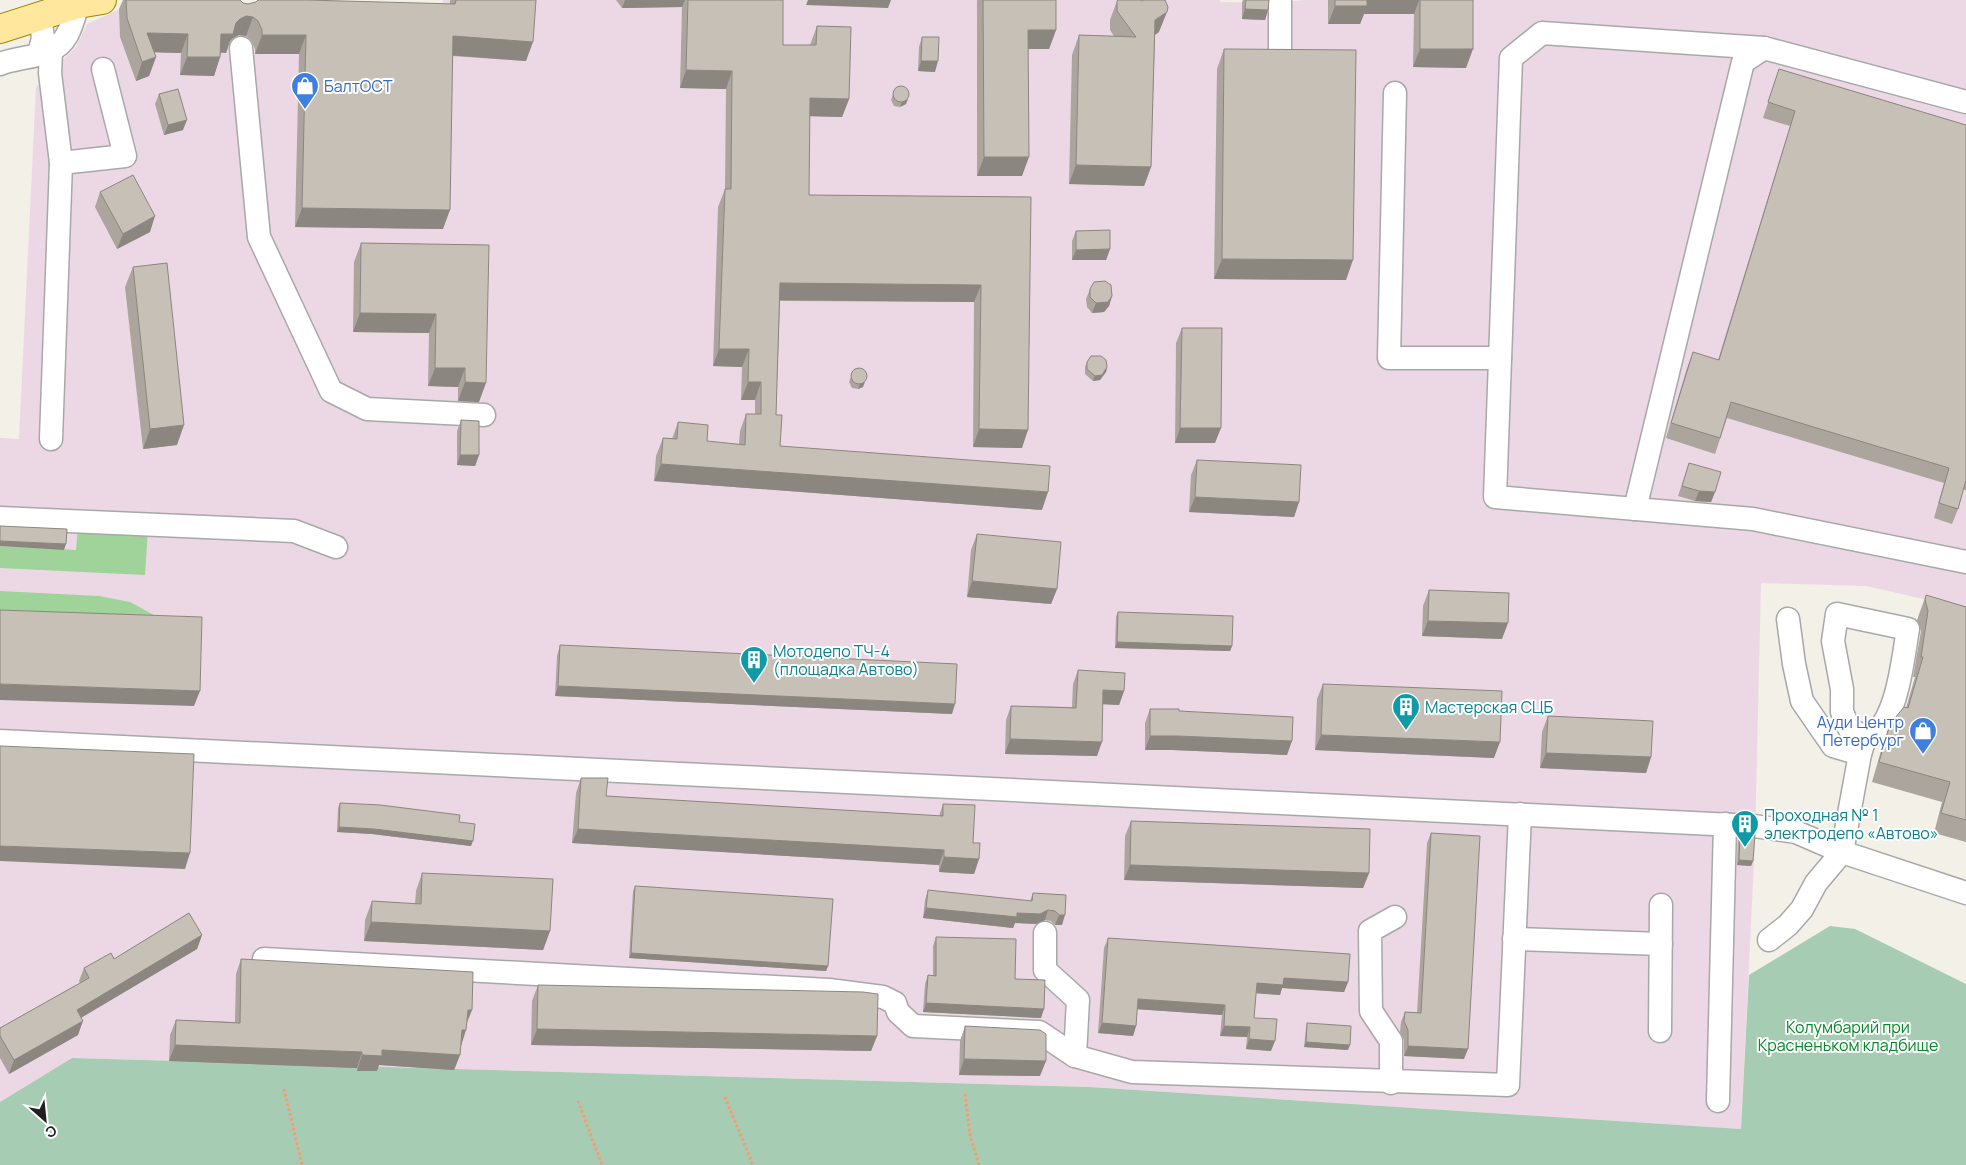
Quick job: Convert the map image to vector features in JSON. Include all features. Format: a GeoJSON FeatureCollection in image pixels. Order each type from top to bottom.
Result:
{"type":"FeatureCollection","features":[{"type":"Feature","properties":{"kind":"main road"},"geometry":{"type":"LineString","coordinates":[[0,29],[90,2]]}},
{"type":"Feature","properties":{"kind":"street"},"geometry":{"type":"LineString","coordinates":[[1280,0],[1280,52]]}},
{"type":"Feature","properties":{"kind":"street"},"geometry":{"type":"LineString","coordinates":[[0,64],[45,53],[62,43],[90,2]]}},
{"type":"Feature","properties":{"kind":"street"},"geometry":{"type":"LineString","coordinates":[[40,16],[42,38],[50,74],[61,163],[51,439]]}},
{"type":"Feature","properties":{"kind":"street"},"geometry":{"type":"LineString","coordinates":[[1966,102],[1764,48],[1542,33],[1510,58],[1495,497],[1753,519],[1966,562]]}},
{"type":"Feature","properties":{"kind":"street"},"geometry":{"type":"LineString","coordinates":[[241,48],[259,236],[331,392],[367,409],[484,416]]}},
{"type":"Feature","properties":{"kind":"street"},"geometry":{"type":"LineString","coordinates":[[1635,509],[1743,62],[1764,48]]}},
{"type":"Feature","properties":{"kind":"street"},"geometry":{"type":"LineString","coordinates":[[61,163],[124,156],[103,69]]}},
{"type":"Feature","properties":{"kind":"street"},"geometry":{"type":"LineString","coordinates":[[1394,93],[1389,358],[1500,358]]}},
{"type":"Feature","properties":{"kind":"street"},"geometry":{"type":"LineString","coordinates":[[0,518],[294,531],[336,547]]}},
{"type":"Feature","properties":{"kind":"street"},"geometry":{"type":"LineString","coordinates":[[1769,940],[1793,920],[1802,909],[1816,883],[1842,852],[1862,746],[1875,733],[1884,720],[1896,695],[1908,630],[1837,614],[1833,641],[1842,689],[1842,712],[1848,728],[1862,746]]}},
{"type":"Feature","properties":{"kind":"street"},"geometry":{"type":"LineString","coordinates":[[1788,619],[1794,664],[1802,701],[1833,746],[1862,746]]}},
{"type":"Feature","properties":{"kind":"street"},"geometry":{"type":"LineString","coordinates":[[0,741],[1754,826],[1796,832],[1842,852],[1966,893]]}},
{"type":"Feature","properties":{"kind":"street"},"geometry":{"type":"LineString","coordinates":[[264,959],[829,990],[883,997],[895,1002],[898,1012],[914,1026],[1039,1032],[1075,1056],[1132,1072],[1508,1085],[1520,814]]}},
{"type":"Feature","properties":{"kind":"street"},"geometry":{"type":"LineString","coordinates":[[1718,1101],[1725,824]]}},
{"type":"Feature","properties":{"kind":"street"},"geometry":{"type":"LineString","coordinates":[[1660,1031],[1661,905]]}},
{"type":"Feature","properties":{"kind":"street"},"geometry":{"type":"LineString","coordinates":[[1391,1082],[1391,1041],[1371,1011],[1370,931],[1395,917]]}},
{"type":"Feature","properties":{"kind":"street"},"geometry":{"type":"LineString","coordinates":[[1045,934],[1045,970],[1078,1000],[1075,1056]]}},
{"type":"Feature","properties":{"kind":"street"},"geometry":{"type":"LineString","coordinates":[[1514,939],[1661,944]]}},
{"type":"Feature","properties":{"kind":"path"},"geometry":{"type":"LineString","coordinates":[[284,1089],[302,1165]]}},
{"type":"Feature","properties":{"kind":"path"},"geometry":{"type":"LineString","coordinates":[[964,1094],[970,1135],[979,1165]]}},
{"type":"Feature","properties":{"kind":"path"},"geometry":{"type":"LineString","coordinates":[[725,1097],[753,1165]]}},
{"type":"Feature","properties":{"kind":"path"},"geometry":{"type":"LineString","coordinates":[[578,1101],[602,1165]]}},
{"type":"Feature","properties":{"kind":"shaded area"},"geometry":{"type":"Polygon","coordinates":[[[443,0],[1219,0],[1221,2],[1265,3],[1308,0],[1966,0],[1966,619],[1964,608],[1866,586],[1761,583],[1755,841],[1741,1129],[1089,1087],[72,1058],[0,1102],[0,438],[19,439],[36,87],[76,47],[87,24],[120,9],[440,15],[443,0]]]}},
{"type":"Feature","properties":{"kind":"green space"},"geometry":{"type":"Polygon","coordinates":[[[78,527],[148,529],[145,575],[0,568],[0,546],[76,550],[78,527]]]}},
{"type":"Feature","properties":{"kind":"green space"},"geometry":{"type":"Polygon","coordinates":[[[0,591],[99,596],[130,602],[161,619],[0,612],[0,591]]]}},
{"type":"Feature","properties":{"kind":"green space","name":"Колумбарий при Красненьком кладбище"},"geometry":{"type":"Polygon","coordinates":[[[1830,926],[1855,929],[1966,984],[1966,1165],[0,1165],[0,1102],[72,1058],[1089,1087],[1741,1129],[1749,975],[1830,926]]]}},
{"type":"Feature","properties":{"kind":"building"},"geometry":{"type":"Polygon","coordinates":[[[126,0],[240,0],[248,4],[258,0],[306,0],[455,4],[456,0],[536,0],[533,42],[453,36],[450,210],[302,208],[306,35],[262,35],[258,21],[253,17],[246,16],[236,23],[233,34],[221,34],[220,57],[187,57],[188,34],[147,33],[156,57],[142,62],[127,18],[126,0]]]}},
{"type":"Feature","properties":{"kind":"building"},"geometry":{"type":"Polygon","coordinates":[[[688,0],[783,0],[783,45],[816,45],[817,26],[851,27],[849,99],[810,98],[809,195],[1031,197],[1028,430],[979,429],[981,285],[780,283],[776,415],[782,415],[780,446],[1050,466],[1048,492],[661,464],[663,438],[677,439],[678,422],[708,425],[707,441],[745,445],[746,414],[761,414],[761,382],[748,382],[749,349],[719,349],[725,189],[731,189],[732,71],[686,70],[688,0]]]}},
{"type":"Feature","properties":{"kind":"building"},"geometry":{"type":"Polygon","coordinates":[[[983,0],[1056,0],[1056,30],[1028,30],[1029,157],[984,157],[983,0]]]}},
{"type":"Feature","properties":{"kind":"building"},"geometry":{"type":"Polygon","coordinates":[[[1118,0],[1165,0],[1168,7],[1167,12],[1155,20],[1151,167],[1076,165],[1079,35],[1136,37],[1117,11],[1118,0]]]}},
{"type":"Feature","properties":{"kind":"building"},"geometry":{"type":"Polygon","coordinates":[[[1246,0],[1269,0],[1268,10],[1245,9],[1246,0]]]}},
{"type":"Feature","properties":{"kind":"building"},"geometry":{"type":"Polygon","coordinates":[[[1335,0],[1367,0],[1367,6],[1335,6],[1335,0]]]}},
{"type":"Feature","properties":{"kind":"building"},"geometry":{"type":"Polygon","coordinates":[[[1420,0],[1473,0],[1473,49],[1420,49],[1420,0]]]}},
{"type":"Feature","properties":{"kind":"building"},"geometry":{"type":"Polygon","coordinates":[[[922,37],[939,37],[938,61],[921,61],[922,37]]]}},
{"type":"Feature","properties":{"kind":"building"},"geometry":{"type":"Polygon","coordinates":[[[1224,49],[1356,50],[1353,260],[1222,259],[1224,49]]]}},
{"type":"Feature","properties":{"kind":"building"},"geometry":{"type":"Polygon","coordinates":[[[1779,69],[1966,125],[1966,480],[1958,509],[1939,503],[1949,468],[1731,402],[1720,438],[1671,423],[1693,352],[1719,360],[1795,111],[1768,102],[1779,69]]]}},
{"type":"Feature","properties":{"kind":"building"},"geometry":{"type":"Polygon","coordinates":[[[901,86],[909,94],[901,102],[893,94],[901,86]]]}},
{"type":"Feature","properties":{"kind":"building"},"geometry":{"type":"Polygon","coordinates":[[[178,89],[187,120],[168,125],[159,94],[178,89]]]}},
{"type":"Feature","properties":{"kind":"building"},"geometry":{"type":"Polygon","coordinates":[[[133,175],[155,216],[123,234],[100,192],[133,175]]]}},
{"type":"Feature","properties":{"kind":"building"},"geometry":{"type":"Polygon","coordinates":[[[1110,230],[1110,249],[1076,250],[1076,231],[1110,230]]]}},
{"type":"Feature","properties":{"kind":"building"},"geometry":{"type":"Polygon","coordinates":[[[361,243],[489,245],[486,383],[465,382],[465,368],[435,368],[436,314],[360,313],[361,243]]]}},
{"type":"Feature","properties":{"kind":"building"},"geometry":{"type":"Polygon","coordinates":[[[167,263],[184,425],[150,429],[133,267],[167,263]]]}},
{"type":"Feature","properties":{"kind":"building"},"geometry":{"type":"Polygon","coordinates":[[[1105,281],[1111,285],[1112,296],[1108,302],[1096,303],[1090,297],[1090,289],[1094,282],[1105,281]]]}},
{"type":"Feature","properties":{"kind":"building"},"geometry":{"type":"Polygon","coordinates":[[[1182,328],[1222,328],[1221,428],[1180,428],[1182,328]]]}},
{"type":"Feature","properties":{"kind":"building"},"geometry":{"type":"Polygon","coordinates":[[[1091,356],[1101,356],[1106,360],[1107,367],[1102,375],[1095,376],[1087,369],[1087,362],[1091,356]]]}},
{"type":"Feature","properties":{"kind":"building"},"geometry":{"type":"Polygon","coordinates":[[[859,368],[867,376],[859,384],[851,376],[859,368]]]}},
{"type":"Feature","properties":{"kind":"building"},"geometry":{"type":"Polygon","coordinates":[[[461,420],[479,421],[479,455],[460,455],[461,420]]]}},
{"type":"Feature","properties":{"kind":"building"},"geometry":{"type":"Polygon","coordinates":[[[1197,460],[1301,465],[1299,502],[1195,497],[1197,460]]]}},
{"type":"Feature","properties":{"kind":"building"},"geometry":{"type":"Polygon","coordinates":[[[1689,463],[1721,472],[1715,492],[1699,491],[1682,486],[1689,463]]]}},
{"type":"Feature","properties":{"kind":"building"},"geometry":{"type":"Polygon","coordinates":[[[0,526],[67,529],[66,544],[0,541],[0,526]]]}},
{"type":"Feature","properties":{"kind":"building"},"geometry":{"type":"Polygon","coordinates":[[[977,534],[1061,542],[1057,589],[972,581],[977,534]]]}},
{"type":"Feature","properties":{"kind":"building"},"geometry":{"type":"Polygon","coordinates":[[[1429,590],[1509,593],[1508,623],[1428,621],[1429,590]]]}},
{"type":"Feature","properties":{"kind":"building","name":"Ауди Центр Петербург"},"geometry":{"type":"Polygon","coordinates":[[[1926,595],[1966,607],[1966,820],[1941,813],[1950,782],[1879,762],[1890,724],[1904,707],[1908,708],[1923,657],[1921,657],[1928,611],[1925,600],[1926,595]]]}},
{"type":"Feature","properties":{"kind":"building"},"geometry":{"type":"Polygon","coordinates":[[[0,610],[202,617],[200,691],[0,684],[0,610]]]}},
{"type":"Feature","properties":{"kind":"building"},"geometry":{"type":"Polygon","coordinates":[[[1118,612],[1233,616],[1232,646],[1117,642],[1118,612]]]}},
{"type":"Feature","properties":{"kind":"building","name":"Мотодепо ТЧ-4 (площадка Автово)"},"geometry":{"type":"Polygon","coordinates":[[[560,645],[957,664],[955,704],[558,686],[560,645]]]}},
{"type":"Feature","properties":{"kind":"building"},"geometry":{"type":"Polygon","coordinates":[[[1078,670],[1125,673],[1124,691],[1103,690],[1102,742],[1010,739],[1011,706],[1076,708],[1078,670]]]}},
{"type":"Feature","properties":{"kind":"building","name":"Мастерская СЦБ"},"geometry":{"type":"Polygon","coordinates":[[[1323,684],[1502,691],[1500,742],[1321,735],[1323,684]]]}},
{"type":"Feature","properties":{"kind":"building"},"geometry":{"type":"Polygon","coordinates":[[[1150,709],[1179,709],[1179,711],[1293,717],[1292,741],[1150,736],[1150,709]]]}},
{"type":"Feature","properties":{"kind":"building"},"geometry":{"type":"Polygon","coordinates":[[[1548,716],[1653,721],[1651,757],[1546,753],[1548,716]]]}},
{"type":"Feature","properties":{"kind":"building"},"geometry":{"type":"Polygon","coordinates":[[[0,746],[194,754],[190,853],[0,846],[0,746]]]}},
{"type":"Feature","properties":{"kind":"building"},"geometry":{"type":"Polygon","coordinates":[[[581,778],[608,778],[606,796],[943,816],[943,804],[975,805],[973,843],[980,843],[979,859],[944,857],[944,850],[578,829],[581,778]]]}},
{"type":"Feature","properties":{"kind":"building"},"geometry":{"type":"Polygon","coordinates":[[[340,803],[380,805],[460,815],[459,822],[475,824],[473,841],[374,829],[339,827],[340,803]]]}},
{"type":"Feature","properties":{"kind":"building"},"geometry":{"type":"Polygon","coordinates":[[[1131,821],[1370,829],[1369,873],[1130,865],[1131,821]]]}},
{"type":"Feature","properties":{"kind":"building"},"geometry":{"type":"Polygon","coordinates":[[[1431,833],[1480,836],[1468,1049],[1408,1046],[1408,1030],[1404,1021],[1405,1012],[1421,1013],[1431,833]]]}},
{"type":"Feature","properties":{"kind":"building","name":"Проходная № 1 электродепо «Автово»"},"geometry":{"type":"Polygon","coordinates":[[[1740,833],[1755,834],[1753,861],[1739,860],[1740,833]]]}},
{"type":"Feature","properties":{"kind":"building"},"geometry":{"type":"Polygon","coordinates":[[[422,873],[553,879],[550,931],[371,922],[372,901],[421,904],[422,873]]]}},
{"type":"Feature","properties":{"kind":"building"},"geometry":{"type":"Polygon","coordinates":[[[635,886],[833,899],[828,966],[631,953],[635,886]]]}},
{"type":"Feature","properties":{"kind":"building"},"geometry":{"type":"Polygon","coordinates":[[[928,890],[1032,901],[1033,893],[1066,895],[1065,915],[1059,915],[1055,911],[1048,910],[1040,914],[1017,913],[1017,917],[926,908],[928,890]]]}},
{"type":"Feature","properties":{"kind":"building"},"geometry":{"type":"Polygon","coordinates":[[[189,913],[202,935],[77,1010],[83,1021],[14,1060],[0,1036],[0,1028],[89,978],[84,968],[111,953],[114,959],[189,913]]]}},
{"type":"Feature","properties":{"kind":"building"},"geometry":{"type":"Polygon","coordinates":[[[936,937],[1016,939],[1015,979],[1045,980],[1044,1009],[926,1003],[928,975],[936,976],[936,937]]]}},
{"type":"Feature","properties":{"kind":"building"},"geometry":{"type":"Polygon","coordinates":[[[1108,938],[1350,954],[1348,982],[1284,978],[1283,985],[1257,983],[1254,1018],[1277,1019],[1275,1041],[1249,1039],[1250,1027],[1224,1026],[1225,1005],[1138,999],[1136,1026],[1102,1023],[1108,938]]]}},
{"type":"Feature","properties":{"kind":"building"},"geometry":{"type":"Polygon","coordinates":[[[241,959],[473,972],[472,1010],[468,1010],[466,1030],[462,1030],[460,1055],[382,1050],[382,1056],[362,1055],[362,1052],[175,1045],[176,1020],[240,1023],[241,959]]]}},
{"type":"Feature","properties":{"kind":"building"},"geometry":{"type":"Polygon","coordinates":[[[538,985],[863,992],[878,994],[877,1036],[537,1029],[538,985]]]}},
{"type":"Feature","properties":{"kind":"building"},"geometry":{"type":"Polygon","coordinates":[[[1307,1023],[1351,1026],[1350,1045],[1306,1042],[1307,1023]]]}},
{"type":"Feature","properties":{"kind":"building"},"geometry":{"type":"Polygon","coordinates":[[[965,1026],[1040,1030],[1046,1034],[1046,1061],[964,1059],[965,1026]]]}},
{"type":"Feature","properties":{"kind":"place","name":"БалтОСТ"},"geometry":{"type":"Point","coordinates":[305,110]}},
{"type":"Feature","properties":{"kind":"place","name":"Мотодепо ТЧ-4 (площадка Автово)"},"geometry":{"type":"Point","coordinates":[754,684]}},
{"type":"Feature","properties":{"kind":"place","name":"Мастерская СЦБ"},"geometry":{"type":"Point","coordinates":[1406,731]}},
{"type":"Feature","properties":{"kind":"place","name":"Ауди Центр Петербург"},"geometry":{"type":"Point","coordinates":[1923,755]}},
{"type":"Feature","properties":{"kind":"place","name":"Проходная № 1 электродепо «Автово»"},"geometry":{"type":"Point","coordinates":[1745,848]}}]}
